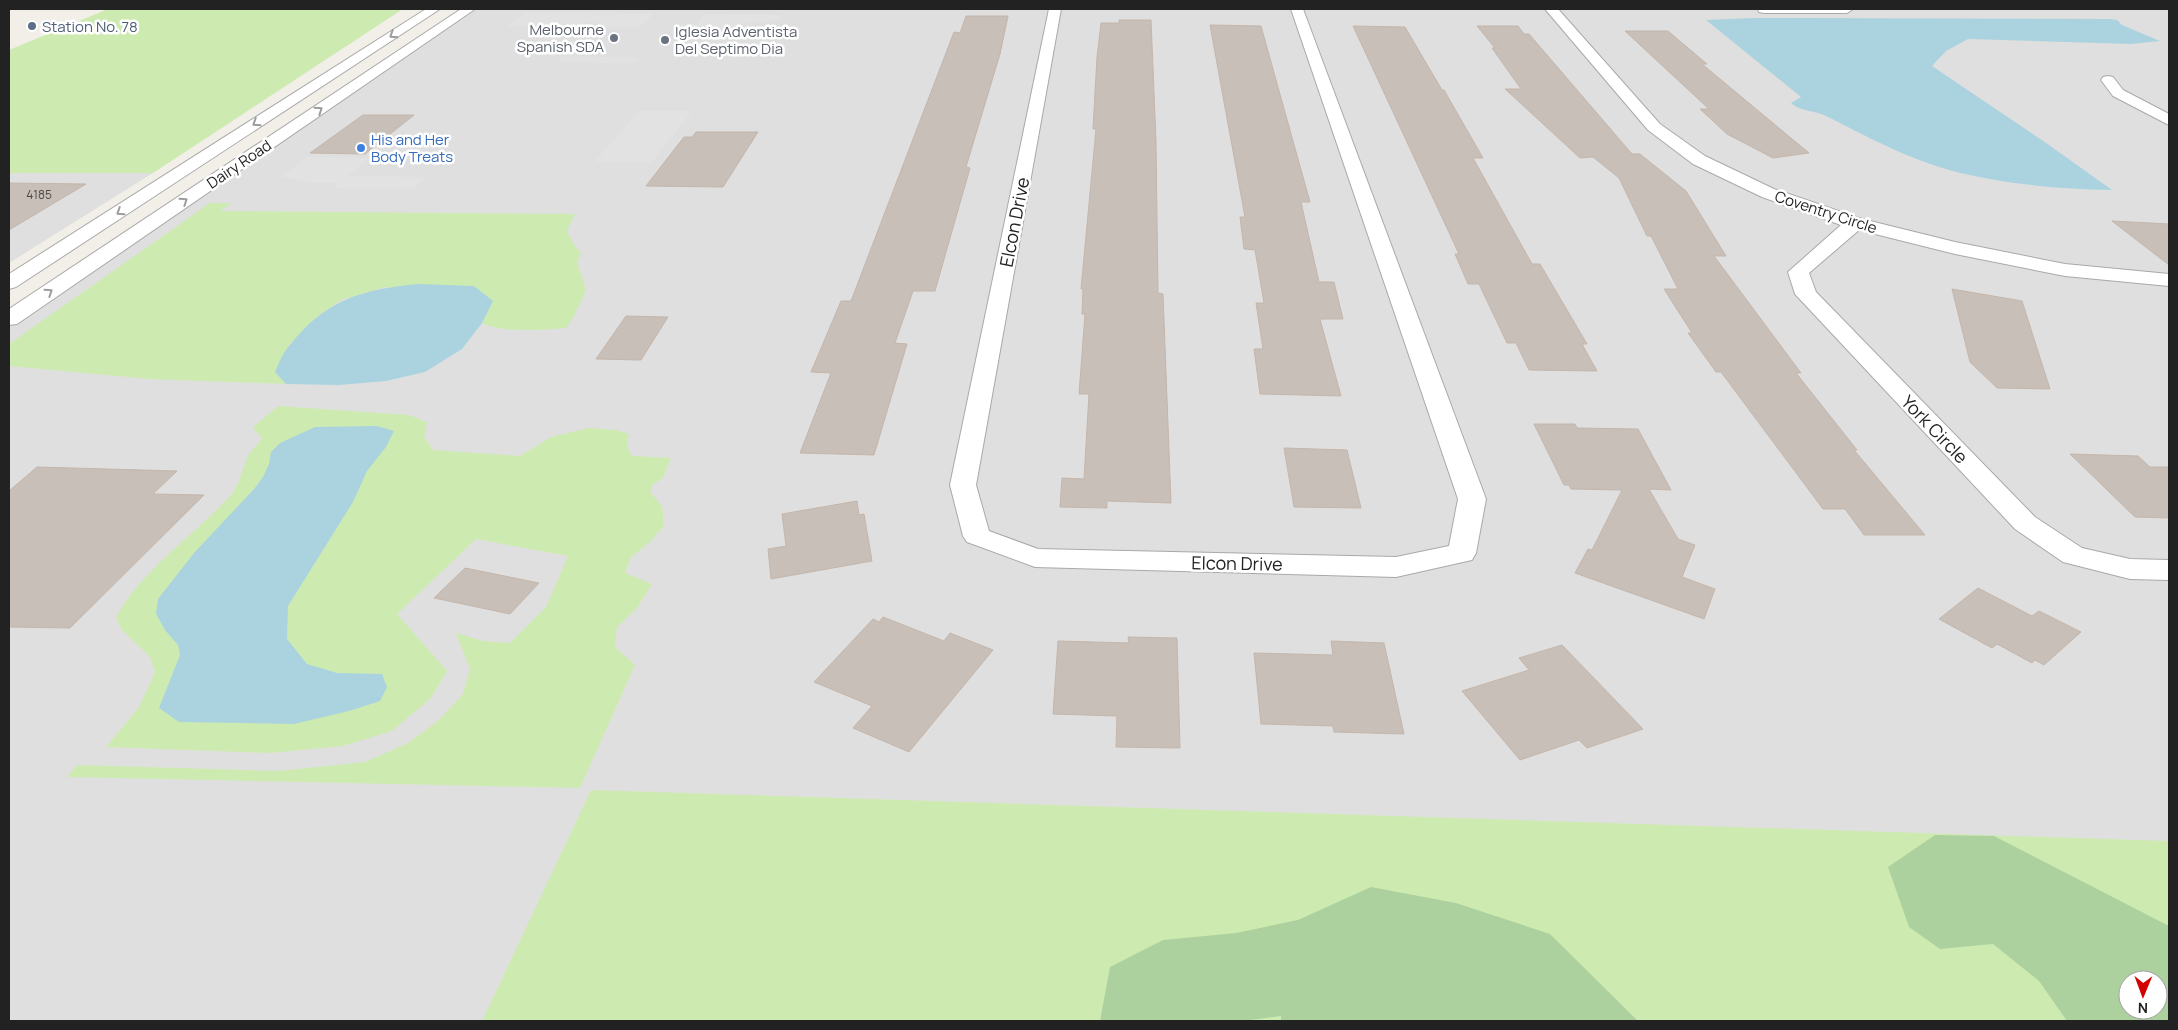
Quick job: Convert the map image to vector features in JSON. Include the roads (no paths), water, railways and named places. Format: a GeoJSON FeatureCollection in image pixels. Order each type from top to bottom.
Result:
{"type":"FeatureCollection","features":[{"type":"Feature","properties":{"kind":"street","name":"Dairy Road"},"geometry":{"type":"LineString","coordinates":[[9,283],[434,9]]}},
{"type":"Feature","properties":{"kind":"street","name":"Dairy Road"},"geometry":{"type":"LineString","coordinates":[[9,319],[470,9]]}},
{"type":"Feature","properties":{"kind":"street","name":"Elcon Drive"},"geometry":{"type":"LineString","coordinates":[[1054,9],[964,485],[977,536],[1036,558],[1396,567],[1462,553],[1472,499],[1297,9]]}},
{"type":"Feature","properties":{"kind":"street","name":"Coventry Circle"},"geometry":{"type":"LineString","coordinates":[[1551,9],[1654,127],[1699,160],[1768,194],[1855,223],[1955,248],[2065,270],[2169,280]]}},
{"type":"Feature","properties":{"kind":"street"},"geometry":{"type":"LineString","coordinates":[[1764,9],[1847,9]]}},
{"type":"Feature","properties":{"kind":"street"},"geometry":{"type":"LineString","coordinates":[[2108,80],[2118,93],[2169,120]]}},
{"type":"Feature","properties":{"kind":"street","name":"York Circle"},"geometry":{"type":"LineString","coordinates":[[1855,223],[1798,272],[1806,294],[2025,523],[2073,555],[2130,569],[2169,570]]}},
{"type":"Feature","properties":{"kind":"water"},"geometry":{"type":"Polygon","coordinates":[[[1754,18],[2111,19],[2117,20],[2122,25],[2160,41],[2131,44],[1968,39],[1946,51],[1932,66],[2112,190],[2071,188],[2009,182],[1949,170],[1902,153],[1826,116],[1794,106],[1791,103],[1801,97],[1706,20],[1754,18]]]}},
{"type":"Feature","properties":{"kind":"water"},"geometry":{"type":"Polygon","coordinates":[[[418,284],[474,286],[493,301],[482,323],[462,349],[425,372],[386,381],[339,385],[286,384],[275,372],[285,351],[303,330],[331,307],[380,289],[418,284]]]}},
{"type":"Feature","properties":{"kind":"water"},"geometry":{"type":"Polygon","coordinates":[[[377,426],[394,431],[386,447],[367,471],[353,502],[288,606],[287,639],[307,664],[337,673],[382,674],[387,687],[380,701],[349,711],[294,724],[179,722],[159,708],[180,655],[178,645],[165,630],[156,614],[158,599],[194,553],[254,489],[263,477],[269,464],[271,452],[280,443],[315,427],[377,426]]]}},
{"type":"Feature","properties":{"kind":"place","name":"Station No. 78"},"geometry":{"type":"Point","coordinates":[32,26]}},
{"type":"Feature","properties":{"kind":"place","name":"Melbourne Spanish SDA"},"geometry":{"type":"Point","coordinates":[614,38]}},
{"type":"Feature","properties":{"kind":"place","name":"Iglesia Adventista Del Septimo Dia"},"geometry":{"type":"Point","coordinates":[665,40]}},
{"type":"Feature","properties":{"kind":"place","name":"His and Her Body Treats"},"geometry":{"type":"Point","coordinates":[361,148]}}]}
